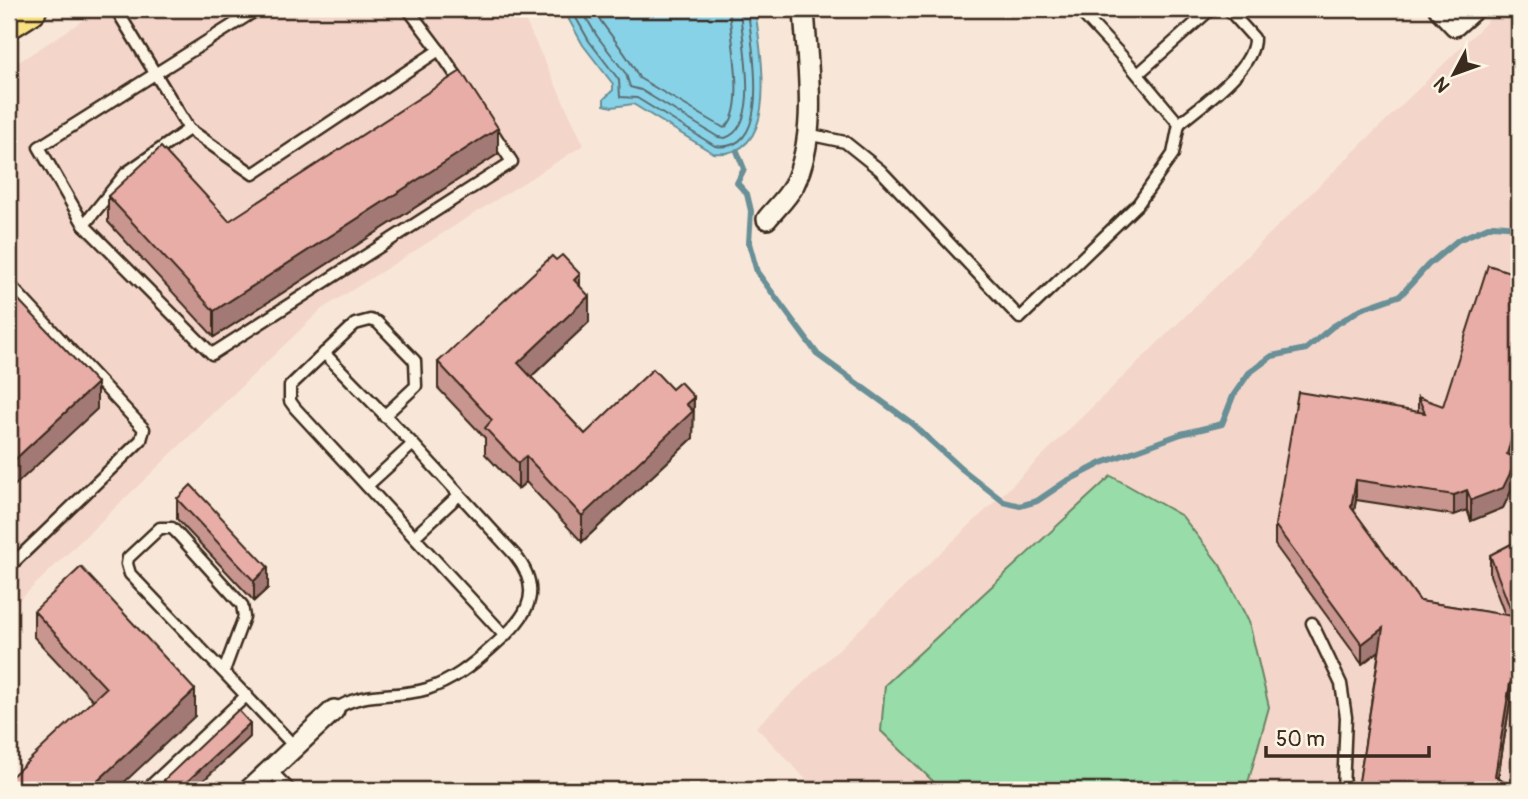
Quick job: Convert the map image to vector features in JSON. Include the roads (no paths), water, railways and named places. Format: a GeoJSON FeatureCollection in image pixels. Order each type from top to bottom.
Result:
{"type":"FeatureCollection","features":[{"type":"Feature","properties":{"kind":"main road"},"geometry":{"type":"LineString","coordinates":[[9,23],[31,9]]}},
{"type":"Feature","properties":{"kind":"street"},"geometry":{"type":"LineString","coordinates":[[767,219],[793,186],[803,157],[810,103],[804,9]]}},
{"type":"Feature","properties":{"kind":"street"},"geometry":{"type":"LineString","coordinates":[[1439,9],[1455,26],[1474,9]]}},
{"type":"Feature","properties":{"kind":"street"},"geometry":{"type":"LineString","coordinates":[[248,790],[334,710]]}},
{"type":"Feature","properties":{"kind":"lane"},"geometry":{"type":"LineString","coordinates":[[116,9],[189,129],[253,174],[439,50]]}},
{"type":"Feature","properties":{"kind":"lane"},"geometry":{"type":"LineString","coordinates":[[258,9],[39,147],[83,225],[212,354],[512,162],[483,117]]}},
{"type":"Feature","properties":{"kind":"lane"},"geometry":{"type":"LineString","coordinates":[[408,9],[468,94]]}},
{"type":"Feature","properties":{"kind":"lane"},"geometry":{"type":"LineString","coordinates":[[1078,9],[1138,74],[1179,124]]}},
{"type":"Feature","properties":{"kind":"lane"},"geometry":{"type":"LineString","coordinates":[[1138,74],[1211,9]]}},
{"type":"Feature","properties":{"kind":"lane"},"geometry":{"type":"LineString","coordinates":[[806,134],[845,142],[880,170],[1020,318],[1138,204],[1173,154],[1179,124],[1241,70],[1254,47],[1254,38],[1228,9]]}},
{"type":"Feature","properties":{"kind":"lane"},"geometry":{"type":"LineString","coordinates":[[83,225],[126,173],[189,129]]}},
{"type":"Feature","properties":{"kind":"lane"},"geometry":{"type":"LineString","coordinates":[[9,284],[144,429],[141,440],[9,567]]}},
{"type":"Feature","properties":{"kind":"lane"},"geometry":{"type":"LineString","coordinates":[[384,416],[416,386],[415,361],[377,322],[362,320],[290,386],[290,401],[505,636]]}},
{"type":"Feature","properties":{"kind":"lane"},"geometry":{"type":"LineString","coordinates":[[324,353],[413,444],[515,555],[527,572],[530,589],[528,606],[522,619],[469,667],[442,683],[418,691],[358,698],[334,710]]}},
{"type":"Feature","properties":{"kind":"lane"},"geometry":{"type":"LineString","coordinates":[[366,486],[413,444]]}},
{"type":"Feature","properties":{"kind":"lane"},"geometry":{"type":"LineString","coordinates":[[414,537],[459,495]]}},
{"type":"Feature","properties":{"kind":"lane"},"geometry":{"type":"LineString","coordinates":[[224,671],[244,617],[243,605],[172,528],[160,528],[131,553],[128,569],[295,747]]}},
{"type":"Feature","properties":{"kind":"lane"},"geometry":{"type":"LineString","coordinates":[[1312,623],[1341,684],[1346,717],[1343,790]]}},
{"type":"Feature","properties":{"kind":"lane"},"geometry":{"type":"LineString","coordinates":[[146,790],[247,695]]}},
{"type":"Feature","properties":{"kind":"lane"},"geometry":{"type":"LineString","coordinates":[[270,770],[290,790]]}},
{"type":"Feature","properties":{"kind":"water"},"geometry":{"type":"Polygon","coordinates":[[[563,9],[755,9],[762,99],[758,121],[750,139],[735,151],[713,153],[633,104],[612,107],[604,105],[604,99],[613,90],[613,84],[583,45],[563,9]]]}},
{"type":"Feature","properties":{"kind":"waterway"},"geometry":{"type":"LineString","coordinates":[[737,151],[744,169],[737,183],[747,194],[751,211],[749,243],[757,272],[818,355],[910,422],[1004,502],[1020,506],[1037,501],[1065,482],[1102,463],[1181,434],[1222,424],[1233,396],[1249,373],[1272,356],[1306,349],[1332,327],[1361,309],[1401,295],[1428,265],[1458,240],[1493,225],[1519,227]]}}]}
